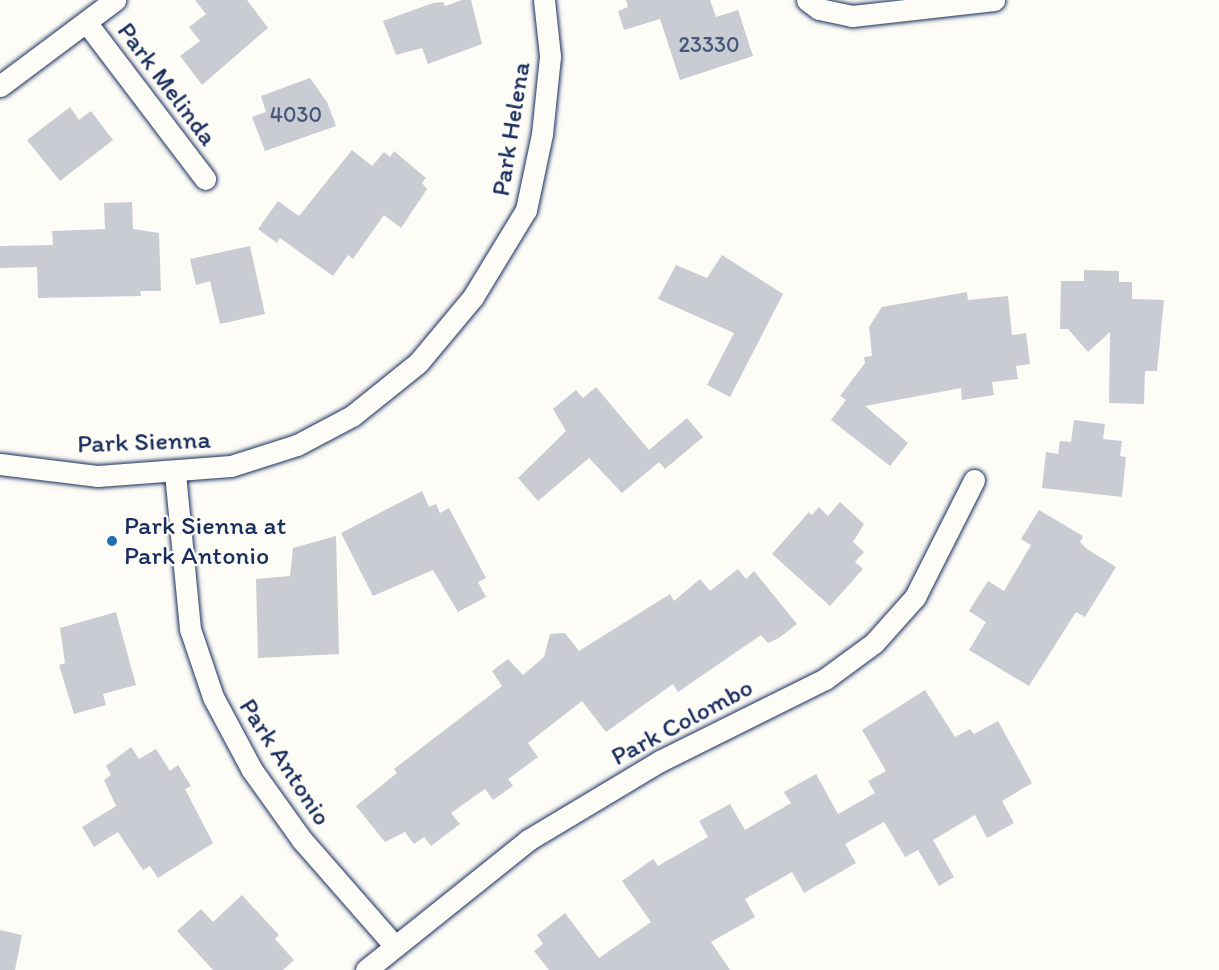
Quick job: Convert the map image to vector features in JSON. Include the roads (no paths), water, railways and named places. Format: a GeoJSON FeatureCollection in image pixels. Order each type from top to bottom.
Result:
{"type":"FeatureCollection","features":[{"type":"Feature","properties":{"kind":"street"},"geometry":{"type":"LineString","coordinates":[[0,86],[115,0]]}},
{"type":"Feature","properties":{"kind":"street","name":"Park Helena"},"geometry":{"type":"LineString","coordinates":[[351,416],[418,363],[473,297],[526,210],[542,134],[550,56],[544,0]]}},
{"type":"Feature","properties":{"kind":"street"},"geometry":{"type":"LineString","coordinates":[[807,0],[819,9],[852,16],[994,0]]}},
{"type":"Feature","properties":{"kind":"street","name":"Park Melinda"},"geometry":{"type":"LineString","coordinates":[[86,22],[205,178]]}},
{"type":"Feature","properties":{"kind":"street","name":"Park Sienna"},"geometry":{"type":"LineString","coordinates":[[0,464],[98,476],[175,473],[242,462],[297,445],[351,416]]}},
{"type":"Feature","properties":{"kind":"street","name":"Park Antonio"},"geometry":{"type":"LineString","coordinates":[[175,473],[190,629],[213,697],[252,770],[302,840],[394,945]]}},
{"type":"Feature","properties":{"kind":"street","name":"Park Colombo"},"geometry":{"type":"LineString","coordinates":[[366,970],[394,945],[528,840],[660,761],[825,679],[874,643],[915,597],[974,480]]}},
{"type":"Feature","properties":{"kind":"place","name":"Park Sienna at Park Antonio"},"geometry":{"type":"Point","coordinates":[112,541]}}]}
